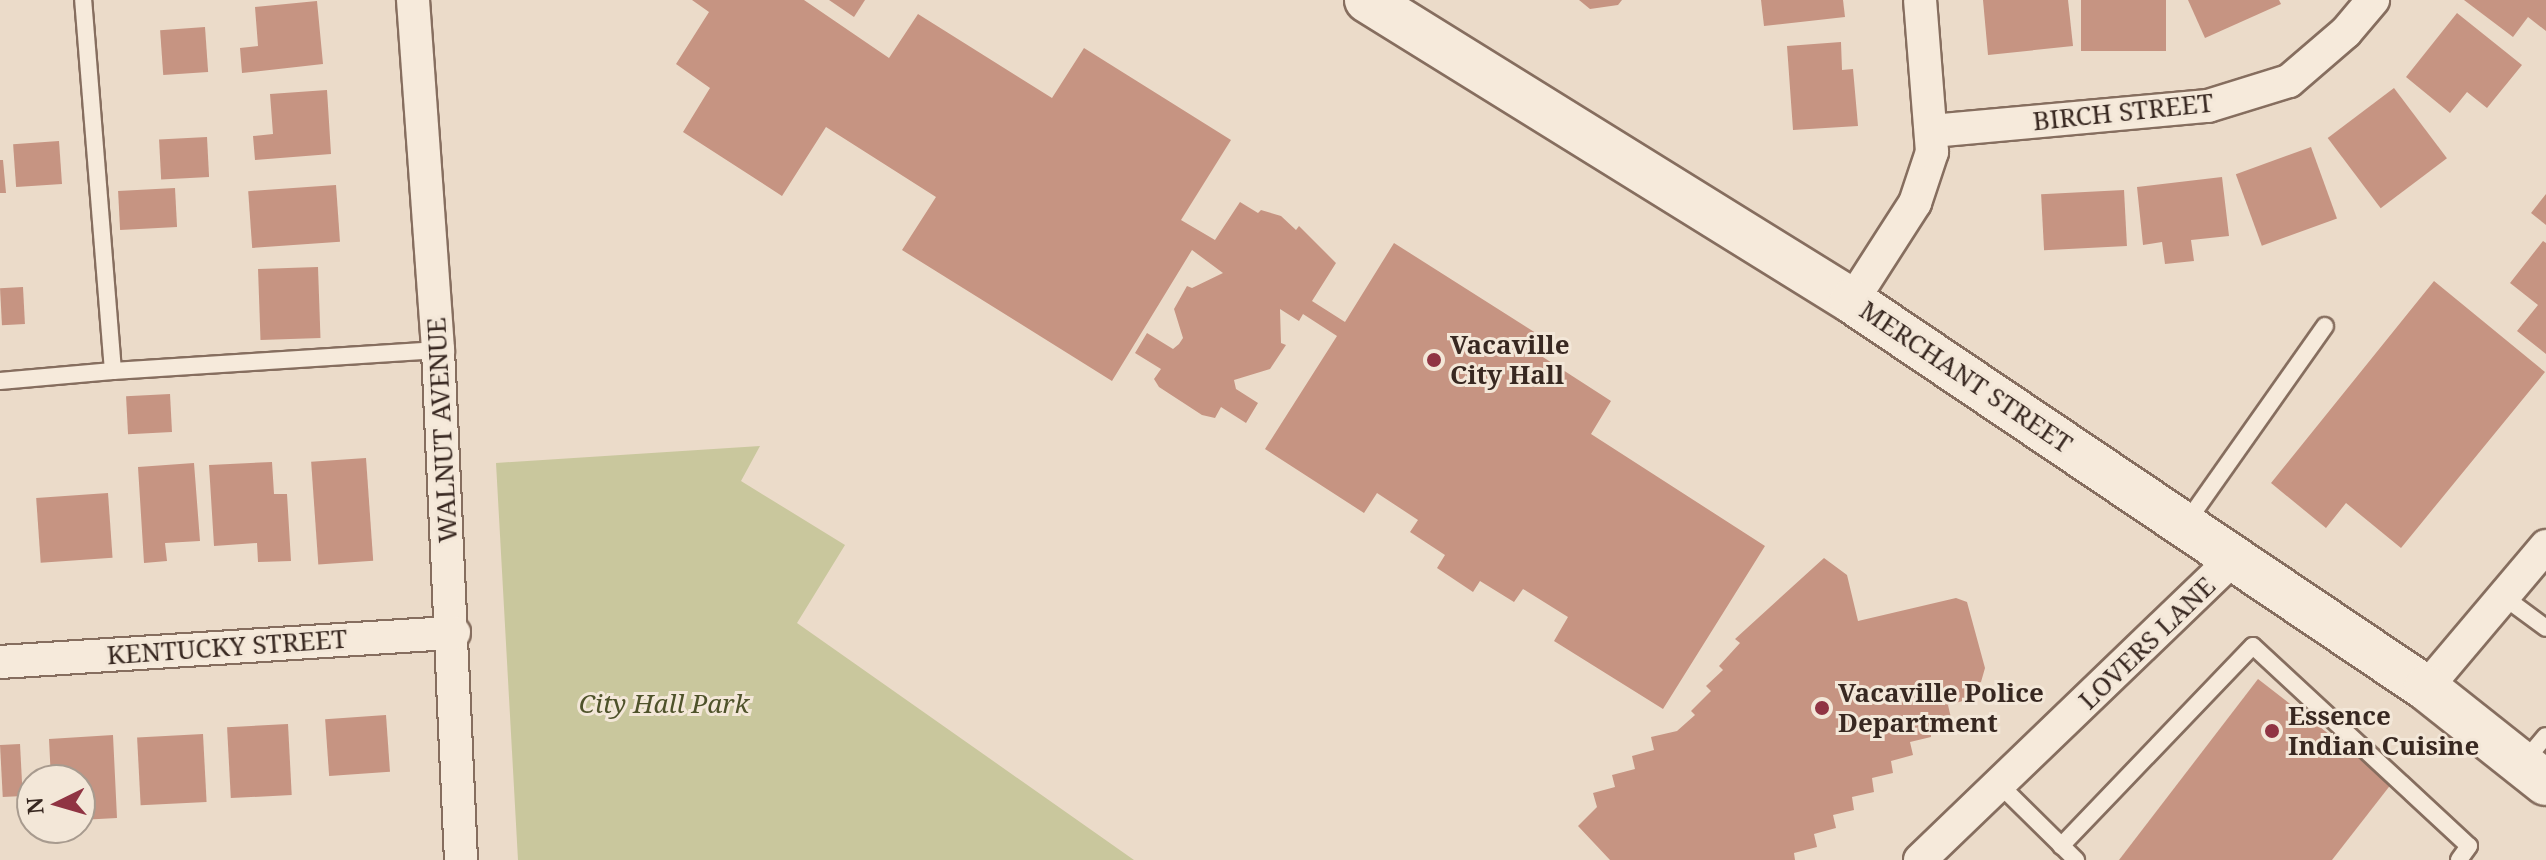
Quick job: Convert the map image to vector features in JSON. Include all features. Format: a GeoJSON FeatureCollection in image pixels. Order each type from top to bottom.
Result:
{"type":"FeatureCollection","features":[{"type":"Feature","properties":{"kind":"main road","name":"MERCHANT STREET"},"geometry":{"type":"LineString","coordinates":[[1367,0],[1852,301],[2538,761]]}},
{"type":"Feature","properties":{"kind":"street","name":"WALNUT AVENUE"},"geometry":{"type":"LineString","coordinates":[[413,0],[454,633],[461,860]]}},
{"type":"Feature","properties":{"kind":"street"},"geometry":{"type":"LineString","coordinates":[[1852,301],[1915,203],[1932,152],[1920,0]]}},
{"type":"Feature","properties":{"kind":"street","name":"BIRCH STREET"},"geometry":{"type":"LineString","coordinates":[[1932,131],[2222,102],[2289,81],[2346,32],[2373,0]]}},
{"type":"Feature","properties":{"kind":"street"},"geometry":{"type":"LineString","coordinates":[[2426,688],[2546,546]]}},
{"type":"Feature","properties":{"kind":"street","name":"LOVERS LANE"},"geometry":{"type":"LineString","coordinates":[[1920,860],[2234,558]]}},
{"type":"Feature","properties":{"kind":"street","name":"KENTUCKY STREET"},"geometry":{"type":"LineString","coordinates":[[0,662],[454,633]]}},
{"type":"Feature","properties":{"kind":"lane"},"geometry":{"type":"LineString","coordinates":[[83,0],[113,371]]}},
{"type":"Feature","properties":{"kind":"lane"},"geometry":{"type":"LineString","coordinates":[[2185,525],[2325,326]]}},
{"type":"Feature","properties":{"kind":"lane"},"geometry":{"type":"LineString","coordinates":[[0,381],[438,350]]}},
{"type":"Feature","properties":{"kind":"lane"},"geometry":{"type":"LineString","coordinates":[[2504,597],[2546,628]]}},
{"type":"Feature","properties":{"kind":"lane"},"geometry":{"type":"LineString","coordinates":[[2061,846],[2253,646],[2469,846],[2459,860]]}},
{"type":"Feature","properties":{"kind":"lane"},"geometry":{"type":"LineString","coordinates":[[2000,785],[2076,860]]}},
{"type":"Feature","properties":{"kind":"green space","name":"City Hall Park"},"geometry":{"type":"Polygon","coordinates":[[[760,446],[741,481],[845,545],[797,623],[1134,860],[518,860],[496,463],[760,446]]]}},
{"type":"Feature","properties":{"kind":"building","name":"Vacaville City Hall"},"geometry":{"type":"Polygon","coordinates":[[[692,0],[804,0],[889,58],[918,14],[1052,98],[1084,48],[1231,140],[1181,220],[1215,240],[1240,202],[1258,213],[1261,210],[1281,216],[1296,230],[1299,226],[1336,263],[1312,301],[1345,322],[1394,243],[1539,335],[1532,350],[1611,401],[1591,434],[1765,546],[1663,709],[1554,641],[1568,617],[1523,589],[1514,602],[1480,581],[1473,592],[1437,568],[1445,555],[1410,532],[1418,520],[1377,493],[1364,513],[1265,449],[1337,336],[1303,314],[1299,321],[1280,309],[1281,343],[1286,345],[1270,369],[1234,380],[1236,389],[1258,403],[1246,423],[1221,407],[1215,418],[1202,415],[1159,387],[1154,379],[1161,369],[1135,353],[1147,333],[1173,349],[1179,344],[1183,338],[1174,309],[1187,286],[1192,288],[1223,273],[1192,250],[1112,381],[902,250],[936,197],[826,127],[782,196],[683,132],[710,88],[676,64],[709,12],[692,0]]]}},
{"type":"Feature","properties":{"kind":"building"},"geometry":{"type":"Polygon","coordinates":[[[829,0],[865,0],[854,17],[829,0]]]}},
{"type":"Feature","properties":{"kind":"building"},"geometry":{"type":"Polygon","coordinates":[[[1579,0],[1622,0],[1618,5],[1590,9],[1579,0]]]}},
{"type":"Feature","properties":{"kind":"building"},"geometry":{"type":"Polygon","coordinates":[[[1761,0],[1843,0],[1845,17],[1764,26],[1761,0]]]}},
{"type":"Feature","properties":{"kind":"building"},"geometry":{"type":"Polygon","coordinates":[[[1983,0],[2068,0],[2073,46],[1988,55],[1983,0]]]}},
{"type":"Feature","properties":{"kind":"building"},"geometry":{"type":"Polygon","coordinates":[[[2081,0],[2166,0],[2166,51],[2081,51],[2081,0]]]}},
{"type":"Feature","properties":{"kind":"building"},"geometry":{"type":"Polygon","coordinates":[[[2188,0],[2279,0],[2281,4],[2205,38],[2188,0]]]}},
{"type":"Feature","properties":{"kind":"building"},"geometry":{"type":"Polygon","coordinates":[[[2464,0],[2546,0],[2546,31],[2528,17],[2513,37],[2464,0]]]}},
{"type":"Feature","properties":{"kind":"building"},"geometry":{"type":"Polygon","coordinates":[[[317,1],[323,64],[242,73],[240,48],[258,46],[255,7],[317,1]]]}},
{"type":"Feature","properties":{"kind":"building"},"geometry":{"type":"Polygon","coordinates":[[[2457,13],[2522,65],[2487,108],[2467,92],[2450,113],[2406,77],[2457,13]]]}},
{"type":"Feature","properties":{"kind":"building"},"geometry":{"type":"Polygon","coordinates":[[[205,27],[208,72],[163,75],[160,30],[205,27]]]}},
{"type":"Feature","properties":{"kind":"building"},"geometry":{"type":"Polygon","coordinates":[[[1841,42],[1842,70],[1853,69],[1858,126],[1793,130],[1787,46],[1841,42]]]}},
{"type":"Feature","properties":{"kind":"building"},"geometry":{"type":"Polygon","coordinates":[[[2394,88],[2447,158],[2381,208],[2328,138],[2394,88]]]}},
{"type":"Feature","properties":{"kind":"building"},"geometry":{"type":"Polygon","coordinates":[[[327,90],[331,154],[255,160],[253,136],[273,134],[270,94],[327,90]]]}},
{"type":"Feature","properties":{"kind":"building"},"geometry":{"type":"Polygon","coordinates":[[[207,137],[209,177],[161,179],[159,140],[207,137]]]}},
{"type":"Feature","properties":{"kind":"building"},"geometry":{"type":"Polygon","coordinates":[[[59,141],[62,184],[16,187],[13,144],[59,141]]]}},
{"type":"Feature","properties":{"kind":"building"},"geometry":{"type":"Polygon","coordinates":[[[2311,147],[2337,218],[2262,246],[2236,174],[2311,147]]]}},
{"type":"Feature","properties":{"kind":"building"},"geometry":{"type":"Polygon","coordinates":[[[0,160],[3,160],[6,193],[0,193],[0,160]]]}},
{"type":"Feature","properties":{"kind":"building"},"geometry":{"type":"Polygon","coordinates":[[[2222,177],[2229,236],[2191,240],[2194,261],[2165,264],[2162,242],[2143,245],[2137,187],[2222,177]]]}},
{"type":"Feature","properties":{"kind":"building"},"geometry":{"type":"Polygon","coordinates":[[[336,185],[340,242],[252,248],[248,191],[336,185]]]}},
{"type":"Feature","properties":{"kind":"building"},"geometry":{"type":"Polygon","coordinates":[[[175,188],[177,227],[120,230],[118,191],[175,188]]]}},
{"type":"Feature","properties":{"kind":"building"},"geometry":{"type":"Polygon","coordinates":[[[2124,190],[2127,246],[2044,250],[2041,194],[2124,190]]]}},
{"type":"Feature","properties":{"kind":"building"},"geometry":{"type":"Polygon","coordinates":[[[2546,194],[2546,225],[2531,213],[2546,194]]]}},
{"type":"Feature","properties":{"kind":"building"},"geometry":{"type":"Polygon","coordinates":[[[2543,241],[2546,243],[2546,354],[2517,331],[2538,305],[2510,283],[2543,241]]]}},
{"type":"Feature","properties":{"kind":"building"},"geometry":{"type":"Polygon","coordinates":[[[318,267],[320,338],[261,340],[258,269],[318,267]]]}},
{"type":"Feature","properties":{"kind":"building"},"geometry":{"type":"Polygon","coordinates":[[[2434,281],[2545,372],[2401,548],[2346,503],[2326,528],[2271,483],[2434,281]]]}},
{"type":"Feature","properties":{"kind":"building"},"geometry":{"type":"Polygon","coordinates":[[[23,287],[25,324],[2,325],[0,288],[23,287]]]}},
{"type":"Feature","properties":{"kind":"building"},"geometry":{"type":"Polygon","coordinates":[[[170,394],[172,432],[128,434],[126,396],[170,394]]]}},
{"type":"Feature","properties":{"kind":"building"},"geometry":{"type":"Polygon","coordinates":[[[366,458],[373,561],[318,565],[311,462],[366,458]]]}},
{"type":"Feature","properties":{"kind":"building"},"geometry":{"type":"Polygon","coordinates":[[[272,462],[274,494],[287,494],[291,561],[258,562],[257,543],[214,546],[209,465],[272,462]]]}},
{"type":"Feature","properties":{"kind":"building"},"geometry":{"type":"Polygon","coordinates":[[[194,463],[200,541],[165,543],[167,561],[144,563],[138,467],[194,463]]]}},
{"type":"Feature","properties":{"kind":"building"},"geometry":{"type":"Polygon","coordinates":[[[108,493],[113,558],[41,563],[36,498],[108,493]]]}},
{"type":"Feature","properties":{"kind":"building","name":"Vacaville Police Department"},"geometry":{"type":"Polygon","coordinates":[[[1824,558],[1847,575],[1858,621],[1956,598],[1967,602],[1985,668],[1981,682],[1968,686],[1970,699],[1948,705],[1951,718],[1930,724],[1931,737],[1910,742],[1913,755],[1891,761],[1893,773],[1872,778],[1874,792],[1852,797],[1854,810],[1833,815],[1836,828],[1814,834],[1817,847],[1794,853],[1795,860],[1610,860],[1578,826],[1597,807],[1593,793],[1615,787],[1612,775],[1635,769],[1632,756],[1654,750],[1651,737],[1677,731],[1695,715],[1691,711],[1711,691],[1706,686],[1723,670],[1719,666],[1740,643],[1735,639],[1824,558]]]}},
{"type":"Feature","properties":{"kind":"building","name":"Essence Indian Cuisine"},"geometry":{"type":"Polygon","coordinates":[[[2258,679],[2392,783],[2332,860],[2119,860],[2258,679]]]}},
{"type":"Feature","properties":{"kind":"building"},"geometry":{"type":"Polygon","coordinates":[[[386,715],[390,772],[329,776],[325,719],[386,715]]]}},
{"type":"Feature","properties":{"kind":"building"},"geometry":{"type":"Polygon","coordinates":[[[288,724],[292,795],[231,798],[227,727],[288,724]]]}},
{"type":"Feature","properties":{"kind":"building"},"geometry":{"type":"Polygon","coordinates":[[[203,734],[207,802],[141,805],[137,737],[203,734]]]}},
{"type":"Feature","properties":{"kind":"building"},"geometry":{"type":"Polygon","coordinates":[[[113,735],[117,818],[96,819],[96,764],[50,764],[49,739],[113,735]]]}},
{"type":"Feature","properties":{"kind":"building"},"geometry":{"type":"Polygon","coordinates":[[[20,744],[21,764],[16,764],[16,796],[3,797],[0,745],[20,744]]]}},
{"type":"Feature","properties":{"kind":"place","name":"Vacaville City Hall"},"geometry":{"type":"Point","coordinates":[1434,360]}},
{"type":"Feature","properties":{"kind":"place","name":"Vacaville Police Department"},"geometry":{"type":"Point","coordinates":[1822,708]}},
{"type":"Feature","properties":{"kind":"place","name":"Essence Indian Cuisine"},"geometry":{"type":"Point","coordinates":[2272,731]}}]}
